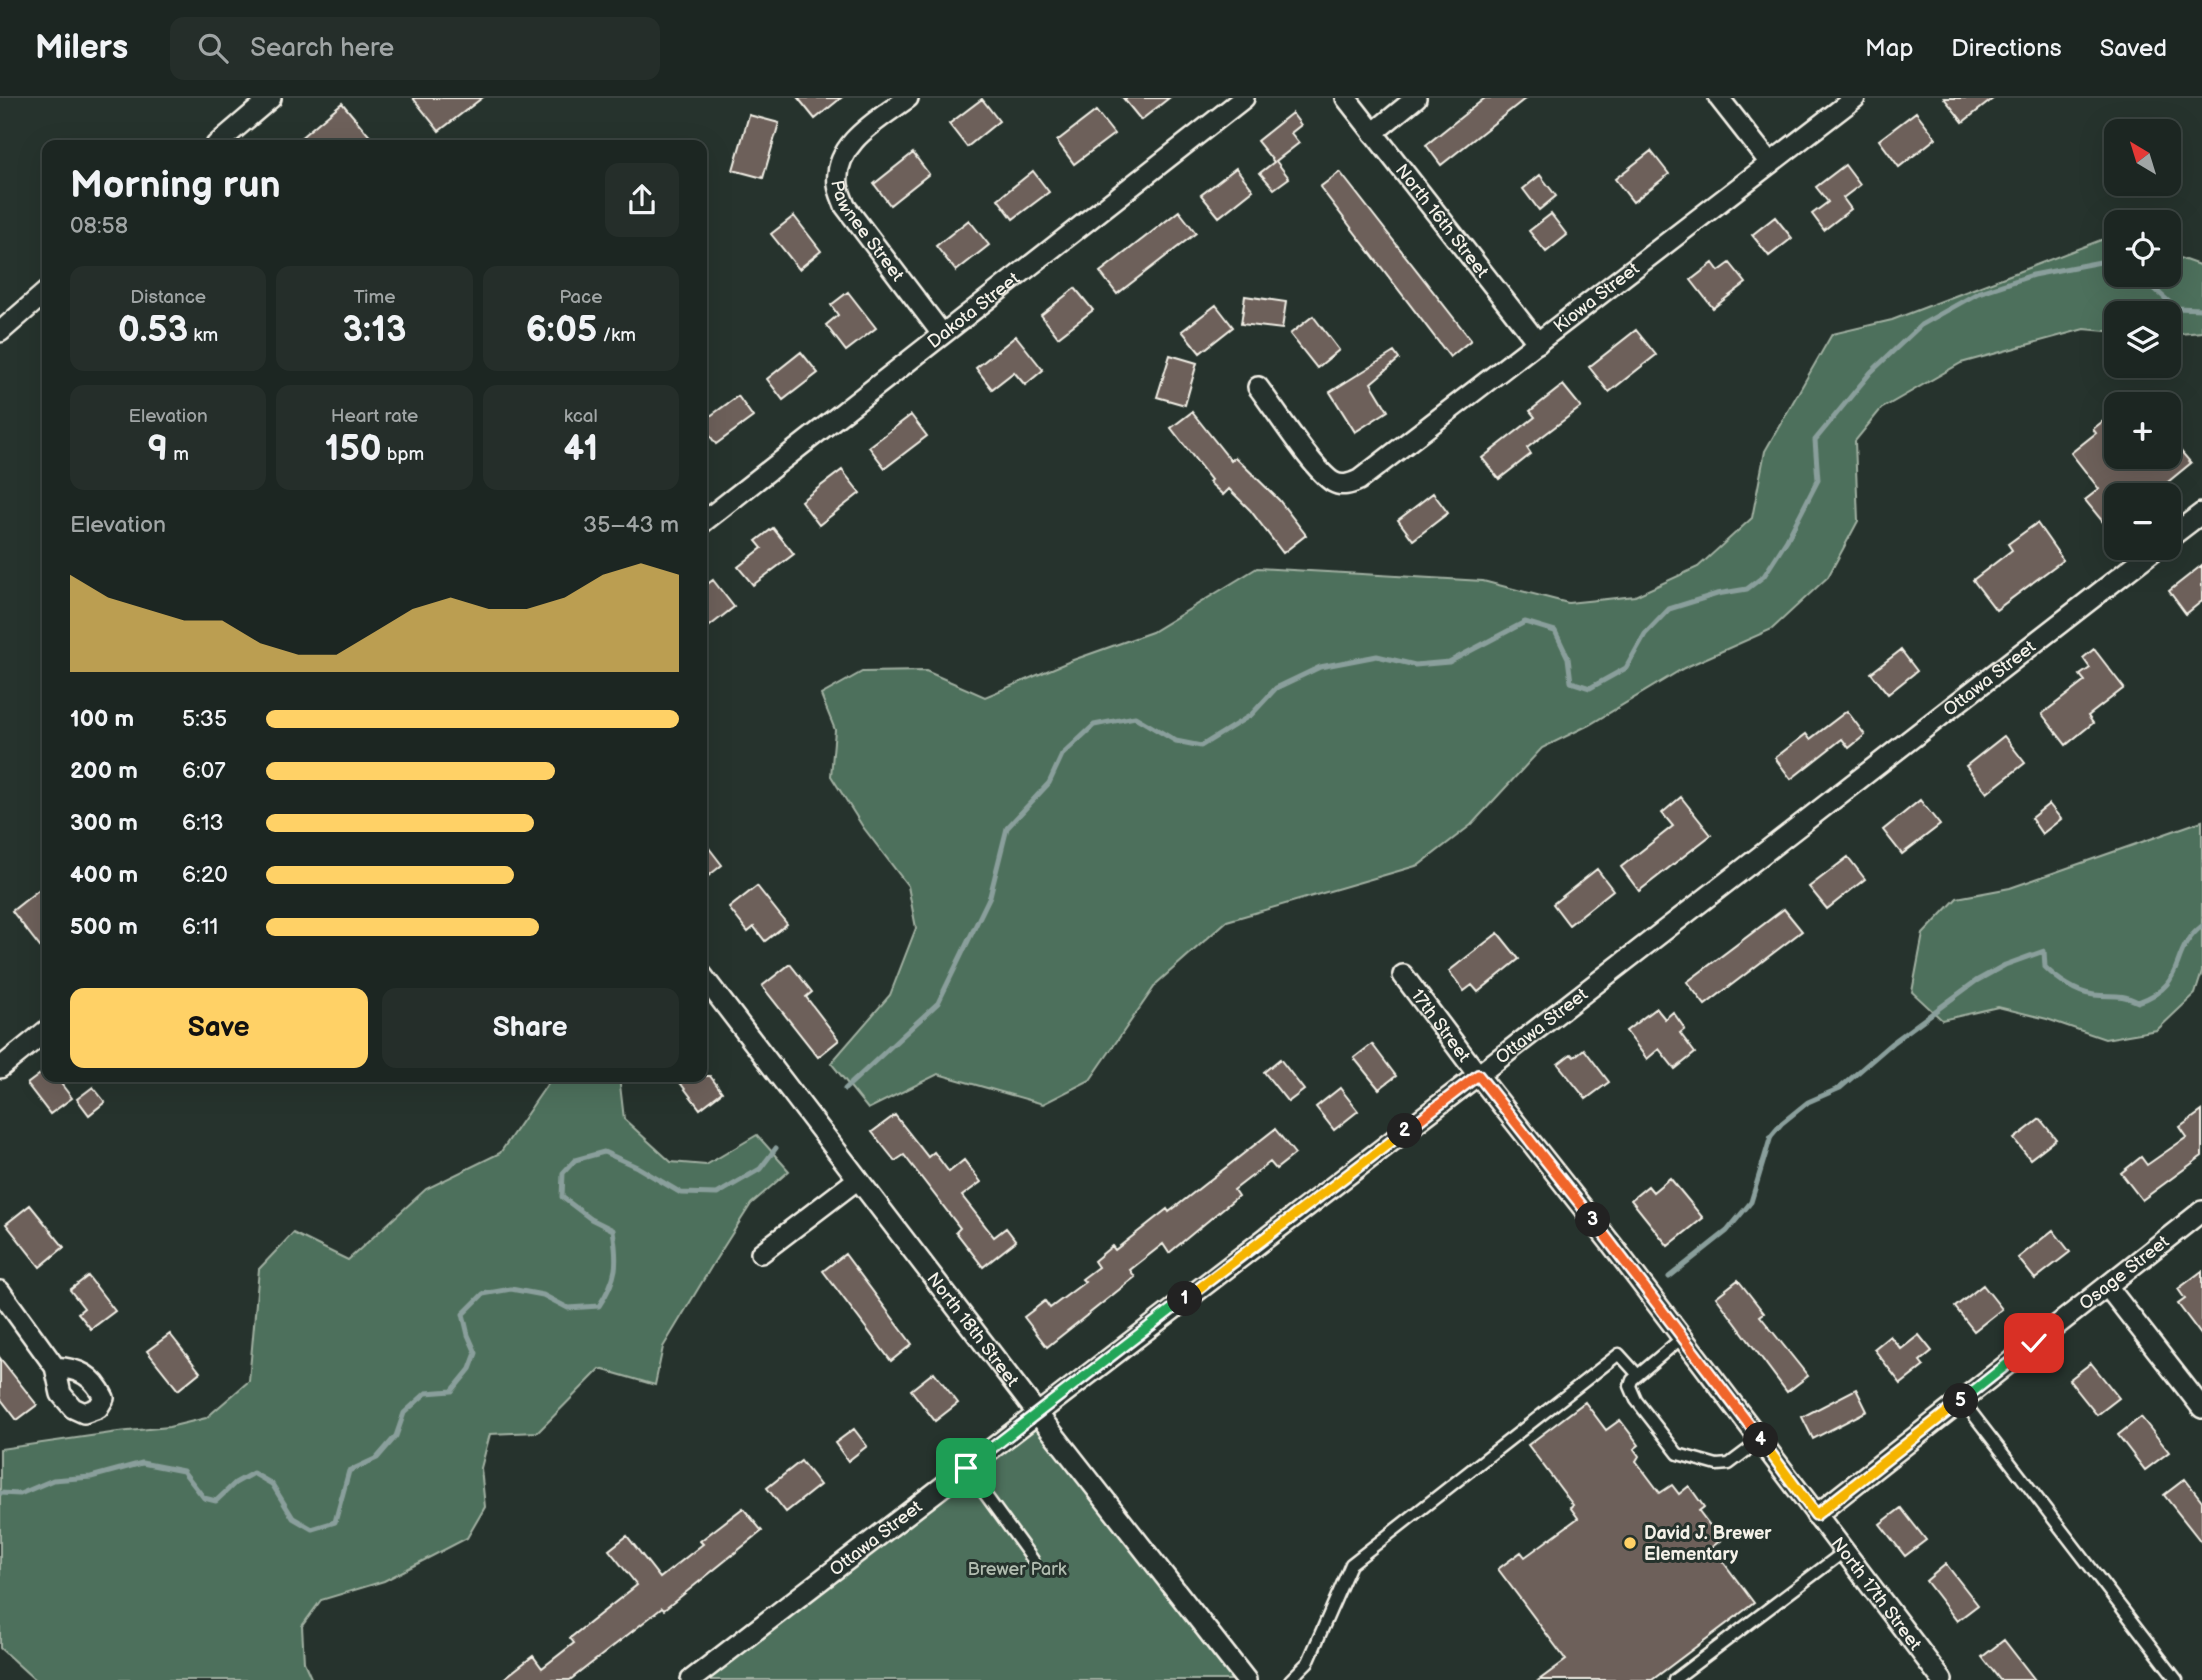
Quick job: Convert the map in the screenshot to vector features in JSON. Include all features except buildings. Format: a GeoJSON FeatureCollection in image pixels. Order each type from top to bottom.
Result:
{"type":"FeatureCollection","features":[{"type":"Feature","properties":{"kind":"street"},"geometry":{"type":"LineString","coordinates":[[222,140],[271,98]]}},
{"type":"Feature","properties":{"kind":"street","name":"Pawnee Street"},"geometry":{"type":"LineString","coordinates":[[908,98],[850,143],[840,163],[838,185],[845,206],[942,334]]}},
{"type":"Feature","properties":{"kind":"street","name":"Dakota Street"},"geometry":{"type":"LineString","coordinates":[[707,519],[1244,98]]}},
{"type":"Feature","properties":{"kind":"street","name":"North 16th Street"},"geometry":{"type":"LineString","coordinates":[[1346,98],[1538,343]]}},
{"type":"Feature","properties":{"kind":"street"},"geometry":{"type":"LineString","coordinates":[[1373,132],[1416,98]]}},
{"type":"Feature","properties":{"kind":"street"},"geometry":{"type":"LineString","coordinates":[[1719,98],[1770,163]]}},
{"type":"Feature","properties":{"kind":"street","name":"Kiowa Street"},"geometry":{"type":"LineString","coordinates":[[1258,387],[1320,470],[1334,482],[1346,485],[1359,481],[1855,98]]}},
{"type":"Feature","properties":{"kind":"street"},"geometry":{"type":"LineString","coordinates":[[0,332],[42,295]]}},
{"type":"Feature","properties":{"kind":"street"},"geometry":{"type":"LineString","coordinates":[[2181,529],[2202,513]]}},
{"type":"Feature","properties":{"kind":"street","name":"Ottawa Street"},"geometry":{"type":"LineString","coordinates":[[691,1680],[1478,1075],[2142,560]]}},
{"type":"Feature","properties":{"kind":"street","name":"17th Street"},"geometry":{"type":"LineString","coordinates":[[1403,975],[1478,1075]]}},
{"type":"Feature","properties":{"kind":"street","name":"North 18th Street"},"geometry":{"type":"LineString","coordinates":[[707,982],[1037,1413],[1247,1680]]}},
{"type":"Feature","properties":{"kind":"street"},"geometry":{"type":"LineString","coordinates":[[0,1068],[42,1034]]}},
{"type":"Feature","properties":{"kind":"street","name":"North 17th Street"},"geometry":{"type":"LineString","coordinates":[[1478,1075],[1683,1337],[1942,1680]]}},
{"type":"Feature","properties":{"kind":"street"},"geometry":{"type":"LineString","coordinates":[[761,1253],[858,1179]]}},
{"type":"Feature","properties":{"kind":"street","name":"Osage Street"},"geometry":{"type":"LineString","coordinates":[[1816,1515],[2202,1211]]}},
{"type":"Feature","properties":{"kind":"street"},"geometry":{"type":"LineString","coordinates":[[2107,1286],[2202,1408]]}},
{"type":"Feature","properties":{"kind":"street"},"geometry":{"type":"LineString","coordinates":[[0,1292],[55,1367]]}},
{"type":"Feature","properties":{"kind":"lane"},"geometry":{"type":"LineString","coordinates":[[1683,1337],[1638,1375],[1630,1386],[1636,1400],[1678,1454],[1717,1465],[1729,1464],[1761,1440]]}},
{"type":"Feature","properties":{"kind":"lane"},"geometry":{"type":"LineString","coordinates":[[1290,1680],[1308,1662],[1351,1563],[1619,1354],[1638,1375]]}},
{"type":"Feature","properties":{"kind":"lane"},"geometry":{"type":"LineString","coordinates":[[1962,1400],[2177,1680]]}},
{"type":"Feature","properties":{"kind":"lane"},"geometry":{"type":"LineString","coordinates":[[966,1468],[1033,1560]]}},
{"type":"Feature","properties":{"kind":"lane"},"geometry":{"type":"LineString","coordinates":[[1674,1680],[1845,1551]]}},
{"type":"Feature","properties":{"kind":"green space"},"geometry":{"type":"Polygon","coordinates":[[[2104,239],[2104,287],[2181,287],[2181,259],[2202,266],[2202,332],[2181,334],[2181,301],[2104,301],[2104,331],[2084,329],[1961,363],[1881,409],[1855,441],[1858,521],[1828,577],[1772,629],[1684,668],[1589,725],[1542,748],[1471,825],[1419,865],[1227,921],[1157,983],[1090,1080],[1043,1104],[938,1074],[868,1109],[831,1063],[890,995],[916,928],[908,886],[863,827],[831,776],[835,730],[821,695],[862,672],[926,671],[985,697],[1073,660],[1152,632],[1257,568],[1483,581],[1568,603],[1635,596],[1698,567],[1752,518],[1765,451],[1832,334],[1892,320],[2104,239]]]}},
{"type":"Feature","properties":{"kind":"green space"},"geometry":{"type":"Polygon","coordinates":[[[2202,821],[2202,972],[2195,994],[2157,1030],[2105,1039],[2047,1019],[1998,1007],[1942,1020],[1912,992],[1923,934],[1957,898],[2010,888],[2202,821]]]}},
{"type":"Feature","properties":{"kind":"green space"},"geometry":{"type":"Polygon","coordinates":[[[549,1082],[620,1082],[624,1119],[671,1162],[706,1165],[757,1135],[789,1171],[751,1204],[716,1259],[663,1347],[655,1385],[600,1369],[538,1432],[490,1434],[481,1468],[485,1507],[467,1538],[384,1581],[321,1600],[302,1626],[304,1662],[312,1680],[35,1680],[0,1648],[0,1449],[169,1427],[206,1418],[249,1381],[259,1269],[293,1233],[348,1260],[426,1189],[500,1153],[549,1082]]]}},
{"type":"Feature","properties":{"kind":"green space","name":"Brewer Park"},"geometry":{"type":"Polygon","coordinates":[[[1037,1413],[1246,1680],[691,1680],[1037,1413]]]}},
{"type":"Feature","properties":{"kind":"waterway"},"geometry":{"type":"LineString","coordinates":[[845,1089],[938,1003],[990,896],[1007,828],[1049,783],[1062,755],[1094,725],[1135,717],[1176,741],[1201,746],[1251,715],[1276,688],[1320,667],[1377,656],[1415,665],[1449,662],[1525,622],[1555,631],[1568,658],[1571,682],[1590,688],[1626,668],[1645,634],[1669,609],[1717,594],[1747,589],[1764,576],[1787,540],[1818,480],[1815,440],[1871,372],[1921,325],[1978,293],[2033,275],[2104,261]]}},
{"type":"Feature","properties":{"kind":"waterway"},"geometry":{"type":"LineString","coordinates":[[2152,287],[2176,308],[2202,309]]}},
{"type":"Feature","properties":{"kind":"waterway"},"geometry":{"type":"LineString","coordinates":[[1669,1277],[1727,1231],[1751,1202],[1771,1136],[1782,1123],[1808,1102],[1840,1088],[1892,1043],[1976,981],[2005,965],[2044,951],[2045,967],[2061,981],[2087,994],[2121,996],[2138,1002],[2165,987],[2184,947],[2202,926]]}},
{"type":"Feature","properties":{"kind":"waterway"},"geometry":{"type":"LineString","coordinates":[[0,1493],[20,1494],[53,1480],[91,1477],[142,1463],[183,1471],[204,1498],[216,1501],[235,1483],[253,1473],[272,1484],[293,1518],[312,1529],[335,1522],[349,1471],[377,1458],[396,1436],[404,1413],[426,1393],[452,1391],[470,1369],[476,1353],[463,1314],[483,1294],[511,1289],[543,1295],[568,1308],[599,1306],[610,1287],[615,1269],[613,1230],[591,1219],[562,1197],[563,1173],[575,1160],[604,1152],[637,1167],[681,1193],[717,1194],[760,1169],[776,1148]]}},
{"type":"Feature","properties":{"kind":"place","name":"David J. Brewer Elementary"},"geometry":{"type":"Point","coordinates":[1630,1543]}},
{"type":"Feature","properties":{"kind":"route"},"geometry":{"type":"LineString","coordinates":[[966,1468],[1478,1075],[1613,1246],[1816,1515],[2034,1343]]}}]}
